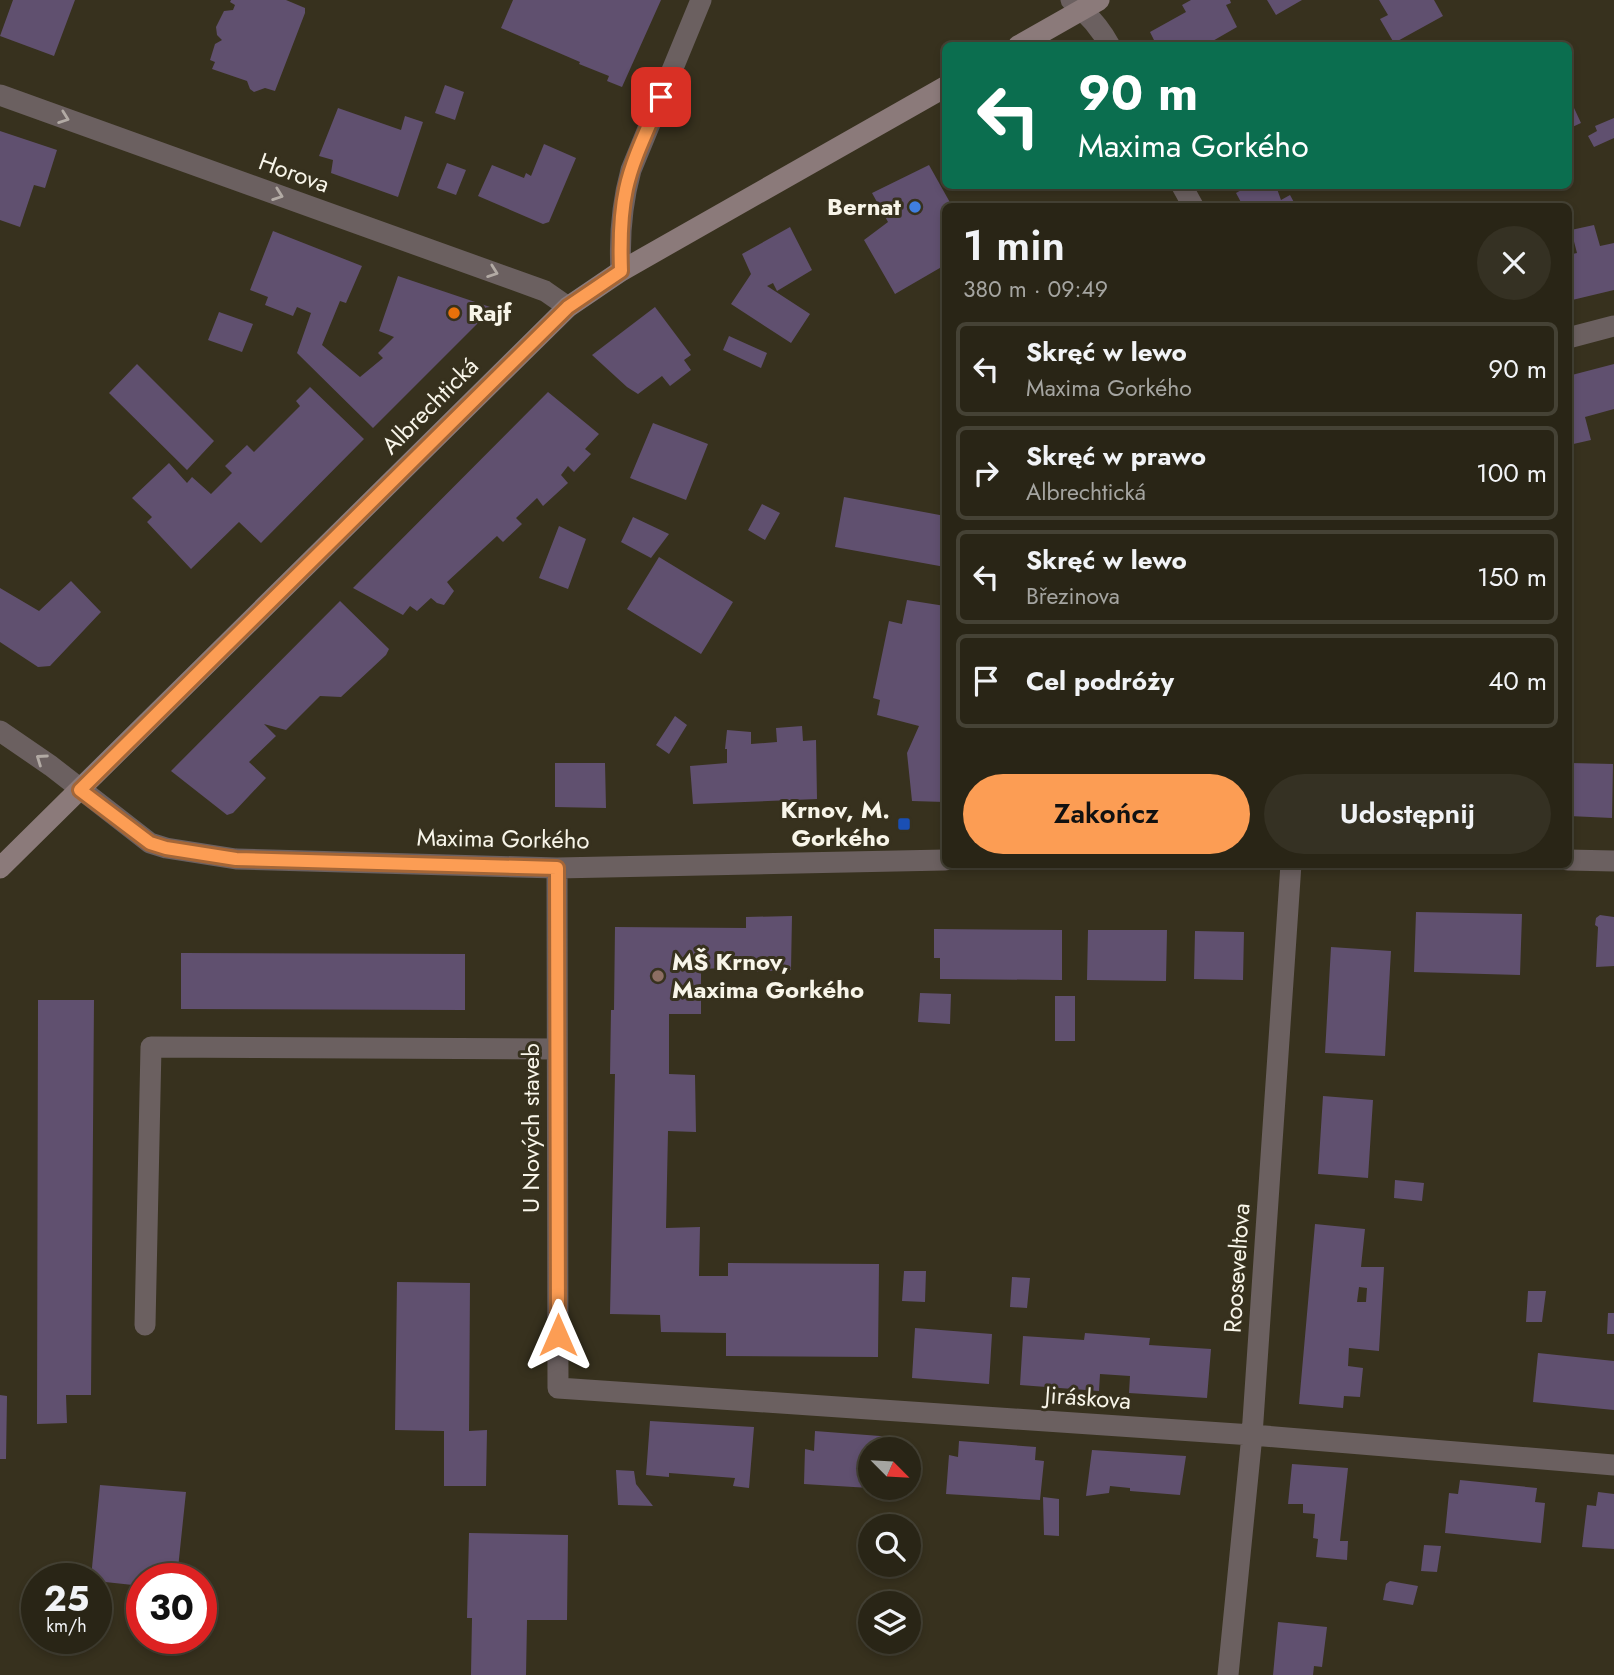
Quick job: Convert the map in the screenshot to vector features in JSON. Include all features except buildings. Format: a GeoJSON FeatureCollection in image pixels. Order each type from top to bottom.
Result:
{"type":"FeatureCollection","features":[{"type":"Feature","properties":{"kind":"main road"},"geometry":{"type":"LineString","coordinates":[[1024,42],[1084,3]]}},
{"type":"Feature","properties":{"kind":"main road","name":"Albrechtická"},"geometry":{"type":"LineString","coordinates":[[0,868],[568,307],[621,271],[942,89]]}},
{"type":"Feature","properties":{"kind":"street"},"geometry":{"type":"LineString","coordinates":[[621,271],[621,225],[625,191],[631,170],[701,0]]}},
{"type":"Feature","properties":{"kind":"street"},"geometry":{"type":"LineString","coordinates":[[1084,3],[1108,42]]}},
{"type":"Feature","properties":{"kind":"street","name":"Horova"},"geometry":{"type":"LineString","coordinates":[[0,95],[545,291],[568,307]]}},
{"type":"Feature","properties":{"kind":"street"},"geometry":{"type":"LineString","coordinates":[[1572,337],[1614,326]]}},
{"type":"Feature","properties":{"kind":"street","name":"Maxima Gorkého"},"geometry":{"type":"LineString","coordinates":[[0,731],[51,766],[150,843],[236,859],[557,868],[942,860]]}},
{"type":"Feature","properties":{"kind":"street"},"geometry":{"type":"LineString","coordinates":[[1572,860],[1614,861]]}},
{"type":"Feature","properties":{"kind":"street","name":"U Nových staveb"},"geometry":{"type":"LineString","coordinates":[[557,868],[558,1388]]}},
{"type":"Feature","properties":{"kind":"street","name":"Rooseveltova"},"geometry":{"type":"LineString","coordinates":[[1228,1675],[1252,1435],[1291,868]]}},
{"type":"Feature","properties":{"kind":"street"},"geometry":{"type":"LineString","coordinates":[[145,1325],[151,1047],[558,1049]]}},
{"type":"Feature","properties":{"kind":"street","name":"Jiráskova"},"geometry":{"type":"LineString","coordinates":[[558,1388],[1252,1435],[1614,1465]]}},
{"type":"Feature","properties":{"kind":"place","name":"Bernat"},"geometry":{"type":"Point","coordinates":[915,207]}},
{"type":"Feature","properties":{"kind":"place","name":"Rajf"},"geometry":{"type":"Point","coordinates":[454,313]}},
{"type":"Feature","properties":{"kind":"place","name":"Krnov, M. Gorkého"},"geometry":{"type":"Point","coordinates":[904,824]}},
{"type":"Feature","properties":{"kind":"place","name":"MŠ Krnov, Maxima Gorkého"},"geometry":{"type":"Point","coordinates":[658,976]}},
{"type":"Feature","properties":{"kind":"route"},"geometry":{"type":"LineString","coordinates":[[558,1335],[557,868],[236,859],[184,851],[150,843],[80,790],[568,307],[621,271],[621,225],[625,191],[661,97]]}}]}
